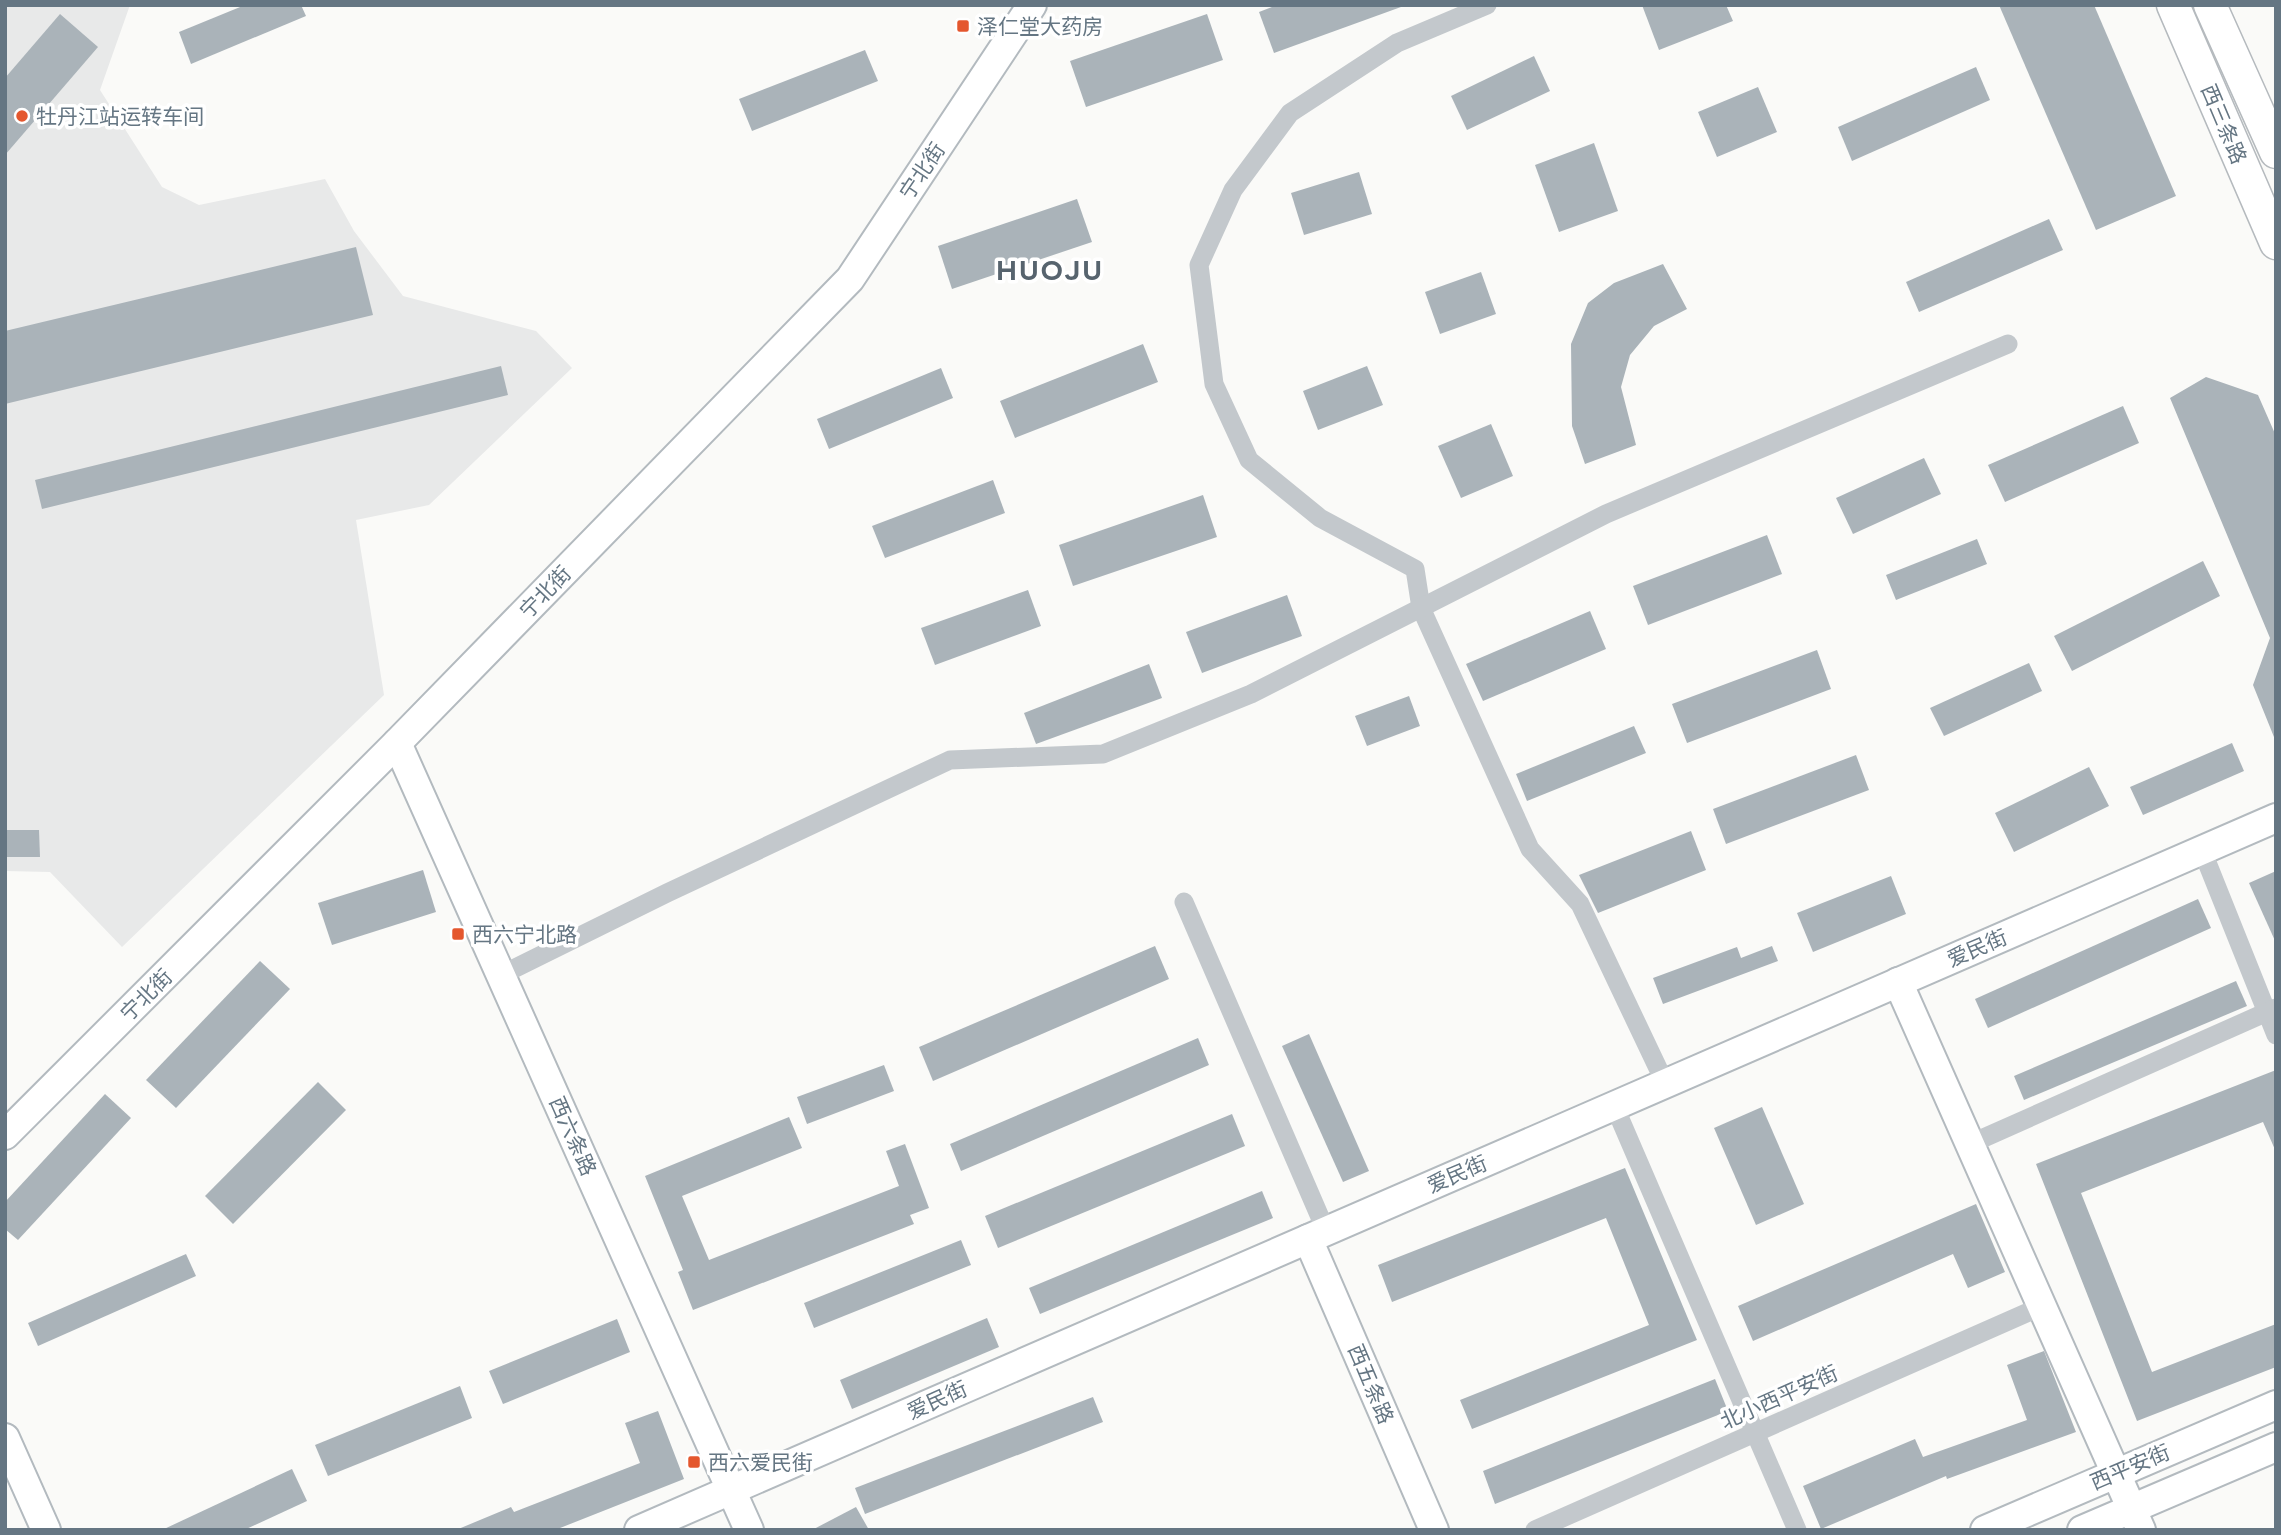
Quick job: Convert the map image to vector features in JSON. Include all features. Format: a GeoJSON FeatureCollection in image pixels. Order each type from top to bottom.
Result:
{"type":"FeatureCollection","features":[{"type":"Feature","properties":{"kind":"main road","name":"西三条路"},"geometry":{"type":"LineString","coordinates":[[2172,5],[2276,242]]}},
{"type":"Feature","properties":{"kind":"main road","name":"西三条路"},"geometry":{"type":"LineString","coordinates":[[2210,5],[2276,152]]}},
{"type":"Feature","properties":{"kind":"street","name":"宁北街"},"geometry":{"type":"LineString","coordinates":[[5,1135],[397,743],[850,279],[1032,5]]}},
{"type":"Feature","properties":{"kind":"street"},"geometry":{"type":"LineString","coordinates":[[1487,5],[1397,43],[1290,113],[1233,190],[1199,265],[1214,384],[1249,460],[1320,518],[1415,569],[1421,608],[1530,849],[1580,904],[1665,1083]]}},
{"type":"Feature","properties":{"kind":"street"},"geometry":{"type":"LineString","coordinates":[[501,975],[667,892],[950,760],[1103,754],[1251,694],[1606,514],[2008,344]]}},
{"type":"Feature","properties":{"kind":"street","name":"西六条路"},"geometry":{"type":"LineString","coordinates":[[397,743],[749,1530]]}},
{"type":"Feature","properties":{"kind":"street","name":"爱民街"},"geometry":{"type":"LineString","coordinates":[[639,1530],[2276,818]]}},
{"type":"Feature","properties":{"kind":"street"},"geometry":{"type":"LineString","coordinates":[[2202,850],[2271,1010],[2276,1035]]}},
{"type":"Feature","properties":{"kind":"street"},"geometry":{"type":"LineString","coordinates":[[1184,902],[1317,1235]]}},
{"type":"Feature","properties":{"kind":"street"},"geometry":{"type":"LineString","coordinates":[[1898,982],[2137,1519]]}},
{"type":"Feature","properties":{"kind":"street"},"geometry":{"type":"LineString","coordinates":[[1970,1144],[2271,1010]]}},
{"type":"Feature","properties":{"kind":"street"},"geometry":{"type":"LineString","coordinates":[[1614,1105],[1797,1530]]}},
{"type":"Feature","properties":{"kind":"street","name":"西五条路"},"geometry":{"type":"LineString","coordinates":[[1317,1235],[1434,1530]]}},
{"type":"Feature","properties":{"kind":"street","name":"北小西平安街"},"geometry":{"type":"LineString","coordinates":[[1535,1530],[2042,1306]]}},
{"type":"Feature","properties":{"kind":"street","name":"西平安街"},"geometry":{"type":"LineString","coordinates":[[1985,1530],[2276,1405]]}},
{"type":"Feature","properties":{"kind":"street"},"geometry":{"type":"LineString","coordinates":[[5,1438],[46,1530]]}},
{"type":"Feature","properties":{"kind":"street","name":"西平安街"},"geometry":{"type":"LineString","coordinates":[[2082,1530],[2137,1519],[2276,1447]]}},
{"type":"Feature","properties":{"kind":"shaded area"},"geometry":{"type":"Polygon","coordinates":[[[5,5],[130,5],[100,90],[162,187],[199,205],[325,179],[354,231],[403,296],[536,331],[572,368],[429,505],[356,520],[384,695],[122,947],[50,872],[5,871],[5,5]]]}},
{"type":"Feature","properties":{"kind":"building"},"geometry":{"type":"Polygon","coordinates":[[[245,5],[301,5],[306,16],[191,64],[179,32],[245,5]]]}},
{"type":"Feature","properties":{"kind":"building"},"geometry":{"type":"Polygon","coordinates":[[[1277,5],[1401,7],[1274,53],[1259,12],[1277,5]]]}},
{"type":"Feature","properties":{"kind":"building"},"geometry":{"type":"Polygon","coordinates":[[[1642,5],[1726,5],[1733,21],[1659,50],[1642,5]]]}},
{"type":"Feature","properties":{"kind":"building"},"geometry":{"type":"Polygon","coordinates":[[[1999,5],[2094,5],[2176,196],[2096,230],[1999,5]]]}},
{"type":"Feature","properties":{"kind":"building","name":"牡丹江站运转车间"},"geometry":{"type":"Polygon","coordinates":[[[60,14],[98,47],[5,155],[5,78],[60,14]]]}},
{"type":"Feature","properties":{"kind":"building"},"geometry":{"type":"Polygon","coordinates":[[[1207,14],[1223,60],[1086,107],[1070,61],[1207,14]]]}},
{"type":"Feature","properties":{"kind":"building"},"geometry":{"type":"Polygon","coordinates":[[[865,50],[878,81],[752,131],[739,99],[865,50]]]}},
{"type":"Feature","properties":{"kind":"building"},"geometry":{"type":"Polygon","coordinates":[[[1534,56],[1550,91],[1467,130],[1451,96],[1534,56]]]}},
{"type":"Feature","properties":{"kind":"building"},"geometry":{"type":"Polygon","coordinates":[[[1976,67],[1990,100],[1852,161],[1838,127],[1976,67]]]}},
{"type":"Feature","properties":{"kind":"building"},"geometry":{"type":"Polygon","coordinates":[[[1758,87],[1777,132],[1717,157],[1698,112],[1758,87]]]}},
{"type":"Feature","properties":{"kind":"building"},"geometry":{"type":"Polygon","coordinates":[[[1594,143],[1618,211],[1559,232],[1535,165],[1594,143]]]}},
{"type":"Feature","properties":{"kind":"building"},"geometry":{"type":"Polygon","coordinates":[[[1359,172],[1372,214],[1304,235],[1291,193],[1359,172]]]}},
{"type":"Feature","properties":{"kind":"building"},"geometry":{"type":"Polygon","coordinates":[[[1077,199],[1092,242],[952,289],[938,246],[1077,199]]]}},
{"type":"Feature","properties":{"kind":"building"},"geometry":{"type":"Polygon","coordinates":[[[2049,219],[2063,250],[1919,312],[1906,282],[2049,219]]]}},
{"type":"Feature","properties":{"kind":"building"},"geometry":{"type":"Polygon","coordinates":[[[356,247],[373,315],[5,404],[5,331],[356,247]]]}},
{"type":"Feature","properties":{"kind":"building"},"geometry":{"type":"Polygon","coordinates":[[[1663,264],[1687,309],[1654,326],[1630,355],[1621,387],[1636,445],[1585,464],[1572,426],[1571,344],[1588,303],[1614,283],[1663,264]]]}},
{"type":"Feature","properties":{"kind":"building"},"geometry":{"type":"Polygon","coordinates":[[[1481,272],[1496,314],[1440,334],[1425,292],[1481,272]]]}},
{"type":"Feature","properties":{"kind":"building"},"geometry":{"type":"Polygon","coordinates":[[[1143,344],[1158,382],[1015,438],[1000,401],[1143,344]]]}},
{"type":"Feature","properties":{"kind":"building"},"geometry":{"type":"Polygon","coordinates":[[[501,366],[508,395],[42,509],[35,480],[501,366]]]}},
{"type":"Feature","properties":{"kind":"building"},"geometry":{"type":"Polygon","coordinates":[[[1367,366],[1383,405],[1318,430],[1303,391],[1367,366]]]}},
{"type":"Feature","properties":{"kind":"building"},"geometry":{"type":"Polygon","coordinates":[[[941,368],[953,398],[829,449],[817,419],[941,368]]]}},
{"type":"Feature","properties":{"kind":"building"},"geometry":{"type":"Polygon","coordinates":[[[2206,377],[2258,395],[2276,436],[2276,742],[2253,685],[2270,638],[2170,398],[2206,377]]]}},
{"type":"Feature","properties":{"kind":"building"},"geometry":{"type":"Polygon","coordinates":[[[2123,406],[2139,443],[2005,502],[1988,465],[2123,406]]]}},
{"type":"Feature","properties":{"kind":"building"},"geometry":{"type":"Polygon","coordinates":[[[1491,424],[1513,476],[1461,498],[1438,446],[1491,424]]]}},
{"type":"Feature","properties":{"kind":"building"},"geometry":{"type":"Polygon","coordinates":[[[1924,458],[1941,494],[1853,534],[1836,498],[1924,458]]]}},
{"type":"Feature","properties":{"kind":"building"},"geometry":{"type":"Polygon","coordinates":[[[993,480],[1005,513],[885,558],[872,526],[993,480]]]}},
{"type":"Feature","properties":{"kind":"building"},"geometry":{"type":"Polygon","coordinates":[[[1203,495],[1217,537],[1073,586],[1059,545],[1203,495]]]}},
{"type":"Feature","properties":{"kind":"building"},"geometry":{"type":"Polygon","coordinates":[[[1767,535],[1782,574],[1648,625],[1633,586],[1767,535]]]}},
{"type":"Feature","properties":{"kind":"building"},"geometry":{"type":"Polygon","coordinates":[[[1977,539],[1987,564],[1896,600],[1886,575],[1977,539]]]}},
{"type":"Feature","properties":{"kind":"building"},"geometry":{"type":"Polygon","coordinates":[[[2203,561],[2220,596],[2072,671],[2054,636],[2203,561]]]}},
{"type":"Feature","properties":{"kind":"building"},"geometry":{"type":"Polygon","coordinates":[[[1028,590],[1041,626],[935,665],[921,628],[1028,590]]]}},
{"type":"Feature","properties":{"kind":"building"},"geometry":{"type":"Polygon","coordinates":[[[1287,595],[1302,636],[1202,673],[1186,632],[1287,595]]]}},
{"type":"Feature","properties":{"kind":"building"},"geometry":{"type":"Polygon","coordinates":[[[1590,611],[1606,649],[1483,701],[1466,664],[1590,611]]]}},
{"type":"Feature","properties":{"kind":"building"},"geometry":{"type":"Polygon","coordinates":[[[1817,650],[1831,689],[1687,743],[1672,704],[1817,650]]]}},
{"type":"Feature","properties":{"kind":"building"},"geometry":{"type":"Polygon","coordinates":[[[2029,663],[2042,691],[1944,736],[1930,708],[2029,663]]]}},
{"type":"Feature","properties":{"kind":"building"},"geometry":{"type":"Polygon","coordinates":[[[1149,664],[1162,698],[1036,744],[1024,713],[1149,664]]]}},
{"type":"Feature","properties":{"kind":"building"},"geometry":{"type":"Polygon","coordinates":[[[1409,696],[1420,726],[1367,746],[1355,716],[1409,696]]]}},
{"type":"Feature","properties":{"kind":"building"},"geometry":{"type":"Polygon","coordinates":[[[1634,726],[1646,753],[1527,801],[1516,774],[1634,726]]]}},
{"type":"Feature","properties":{"kind":"building"},"geometry":{"type":"Polygon","coordinates":[[[2232,743],[2244,771],[2143,815],[2130,787],[2232,743]]]}},
{"type":"Feature","properties":{"kind":"building"},"geometry":{"type":"Polygon","coordinates":[[[1856,755],[1869,790],[1726,844],[1713,809],[1856,755]]]}},
{"type":"Feature","properties":{"kind":"building"},"geometry":{"type":"Polygon","coordinates":[[[2089,767],[2109,806],[2014,852],[1995,813],[2089,767]]]}},
{"type":"Feature","properties":{"kind":"building"},"geometry":{"type":"Polygon","coordinates":[[[5,830],[39,830],[40,857],[5,857],[5,830]]]}},
{"type":"Feature","properties":{"kind":"building"},"geometry":{"type":"Polygon","coordinates":[[[1691,831],[1706,870],[1598,913],[1579,875],[1691,831]]]}},
{"type":"Feature","properties":{"kind":"building"},"geometry":{"type":"Polygon","coordinates":[[[423,870],[436,912],[332,945],[318,903],[423,870]]]}},
{"type":"Feature","properties":{"kind":"building"},"geometry":{"type":"Polygon","coordinates":[[[2276,871],[2276,943],[2249,883],[2276,871]]]}},
{"type":"Feature","properties":{"kind":"building"},"geometry":{"type":"Polygon","coordinates":[[[1891,876],[1906,914],[1813,952],[1797,913],[1891,876]]]}},
{"type":"Feature","properties":{"kind":"building"},"geometry":{"type":"Polygon","coordinates":[[[2198,899],[2211,928],[1988,1028],[1975,999],[2198,899]]]}},
{"type":"Feature","properties":{"kind":"building"},"geometry":{"type":"Polygon","coordinates":[[[1155,946],[1169,979],[933,1081],[919,1047],[1155,946]]]}},
{"type":"Feature","properties":{"kind":"building"},"geometry":{"type":"Polygon","coordinates":[[[1772,946],[1778,961],[1663,1004],[1653,978],[1737,947],[1741,958],[1772,946]]]}},
{"type":"Feature","properties":{"kind":"building"},"geometry":{"type":"Polygon","coordinates":[[[260,961],[290,989],[176,1108],[146,1080],[260,961]]]}},
{"type":"Feature","properties":{"kind":"building"},"geometry":{"type":"Polygon","coordinates":[[[2236,981],[2247,1006],[2024,1100],[2014,1076],[2236,981]]]}},
{"type":"Feature","properties":{"kind":"building"},"geometry":{"type":"Polygon","coordinates":[[[1309,1034],[1369,1171],[1343,1182],[1282,1046],[1309,1034]]]}},
{"type":"Feature","properties":{"kind":"building"},"geometry":{"type":"Polygon","coordinates":[[[1198,1038],[1209,1065],[961,1171],[950,1144],[1198,1038]]]}},
{"type":"Feature","properties":{"kind":"building"},"geometry":{"type":"Polygon","coordinates":[[[884,1065],[894,1091],[807,1124],[797,1097],[884,1065]]]}},
{"type":"Feature","properties":{"kind":"building"},"geometry":{"type":"Polygon","coordinates":[[[2276,1070],[2276,1152],[2263,1122],[2081,1193],[2152,1372],[2276,1324],[2276,1367],[2137,1421],[2036,1164],[2276,1070]]]}},
{"type":"Feature","properties":{"kind":"building"},"geometry":{"type":"Polygon","coordinates":[[[318,1082],[346,1110],[233,1224],[205,1196],[318,1082]]]}},
{"type":"Feature","properties":{"kind":"building"},"geometry":{"type":"Polygon","coordinates":[[[105,1094],[131,1118],[18,1240],[5,1229],[5,1202],[105,1094]]]}},
{"type":"Feature","properties":{"kind":"building"},"geometry":{"type":"Polygon","coordinates":[[[1762,1107],[1804,1204],[1756,1225],[1714,1128],[1762,1107]]]}},
{"type":"Feature","properties":{"kind":"building"},"geometry":{"type":"Polygon","coordinates":[[[1232,1114],[1245,1146],[998,1248],[985,1216],[1232,1114]]]}},
{"type":"Feature","properties":{"kind":"building"},"geometry":{"type":"Polygon","coordinates":[[[789,1117],[802,1148],[682,1196],[709,1260],[899,1186],[886,1151],[905,1144],[929,1208],[910,1215],[914,1224],[693,1310],[678,1272],[683,1270],[645,1176],[789,1117]]]}},
{"type":"Feature","properties":{"kind":"building"},"geometry":{"type":"Polygon","coordinates":[[[1625,1168],[1697,1340],[1472,1429],[1460,1400],[1649,1325],[1606,1218],[1392,1302],[1378,1265],[1625,1168]]]}},
{"type":"Feature","properties":{"kind":"building"},"geometry":{"type":"Polygon","coordinates":[[[1262,1191],[1273,1218],[1040,1314],[1029,1288],[1262,1191]]]}},
{"type":"Feature","properties":{"kind":"building"},"geometry":{"type":"Polygon","coordinates":[[[1976,1204],[2005,1272],[1968,1288],[1953,1254],[1753,1341],[1738,1306],[1976,1204]]]}},
{"type":"Feature","properties":{"kind":"building"},"geometry":{"type":"Polygon","coordinates":[[[961,1240],[971,1265],[814,1328],[804,1303],[961,1240]]]}},
{"type":"Feature","properties":{"kind":"building"},"geometry":{"type":"Polygon","coordinates":[[[186,1254],[196,1276],[38,1346],[28,1323],[186,1254]]]}},
{"type":"Feature","properties":{"kind":"building"},"geometry":{"type":"Polygon","coordinates":[[[987,1318],[999,1347],[852,1409],[840,1380],[987,1318]]]}},
{"type":"Feature","properties":{"kind":"building"},"geometry":{"type":"Polygon","coordinates":[[[617,1319],[630,1352],[503,1404],[489,1371],[617,1319]]]}},
{"type":"Feature","properties":{"kind":"building"},"geometry":{"type":"Polygon","coordinates":[[[2044,1351],[2076,1432],[1947,1479],[1946,1476],[1821,1529],[1803,1486],[1915,1439],[1923,1457],[2027,1420],[2007,1365],[2044,1351]]]}},
{"type":"Feature","properties":{"kind":"building"},"geometry":{"type":"Polygon","coordinates":[[[1715,1379],[1728,1411],[1495,1504],[1483,1471],[1715,1379]]]}},
{"type":"Feature","properties":{"kind":"building"},"geometry":{"type":"Polygon","coordinates":[[[460,1386],[472,1418],[328,1476],[315,1445],[460,1386]]]}},
{"type":"Feature","properties":{"kind":"building"},"geometry":{"type":"Polygon","coordinates":[[[1093,1397],[1103,1422],[865,1514],[855,1488],[1093,1397]]]}},
{"type":"Feature","properties":{"kind":"building"},"geometry":{"type":"Polygon","coordinates":[[[658,1411],[684,1479],[555,1530],[456,1530],[511,1507],[514,1512],[640,1463],[625,1423],[658,1411]]]}},
{"type":"Feature","properties":{"kind":"building"},"geometry":{"type":"Polygon","coordinates":[[[292,1469],[307,1501],[244,1530],[162,1530],[292,1469]]]}},
{"type":"Feature","properties":{"kind":"building"},"geometry":{"type":"Polygon","coordinates":[[[856,1507],[869,1530],[812,1530],[856,1507]]]}},
{"type":"Feature","properties":{"kind":"place","name":"泽仁堂大药房"},"geometry":{"type":"Point","coordinates":[963,26]}},
{"type":"Feature","properties":{"kind":"place","name":"牡丹江站运转车间"},"geometry":{"type":"Point","coordinates":[22,116]}},
{"type":"Feature","properties":{"kind":"place","name":"西六宁北路"},"geometry":{"type":"Point","coordinates":[458,934]}},
{"type":"Feature","properties":{"kind":"place","name":"西六爱民街"},"geometry":{"type":"Point","coordinates":[694,1462]}},
{"type":"Feature","properties":{"kind":"district","name":"HUOJU"},"geometry":{"type":"Point","coordinates":[1050,270]}}]}
